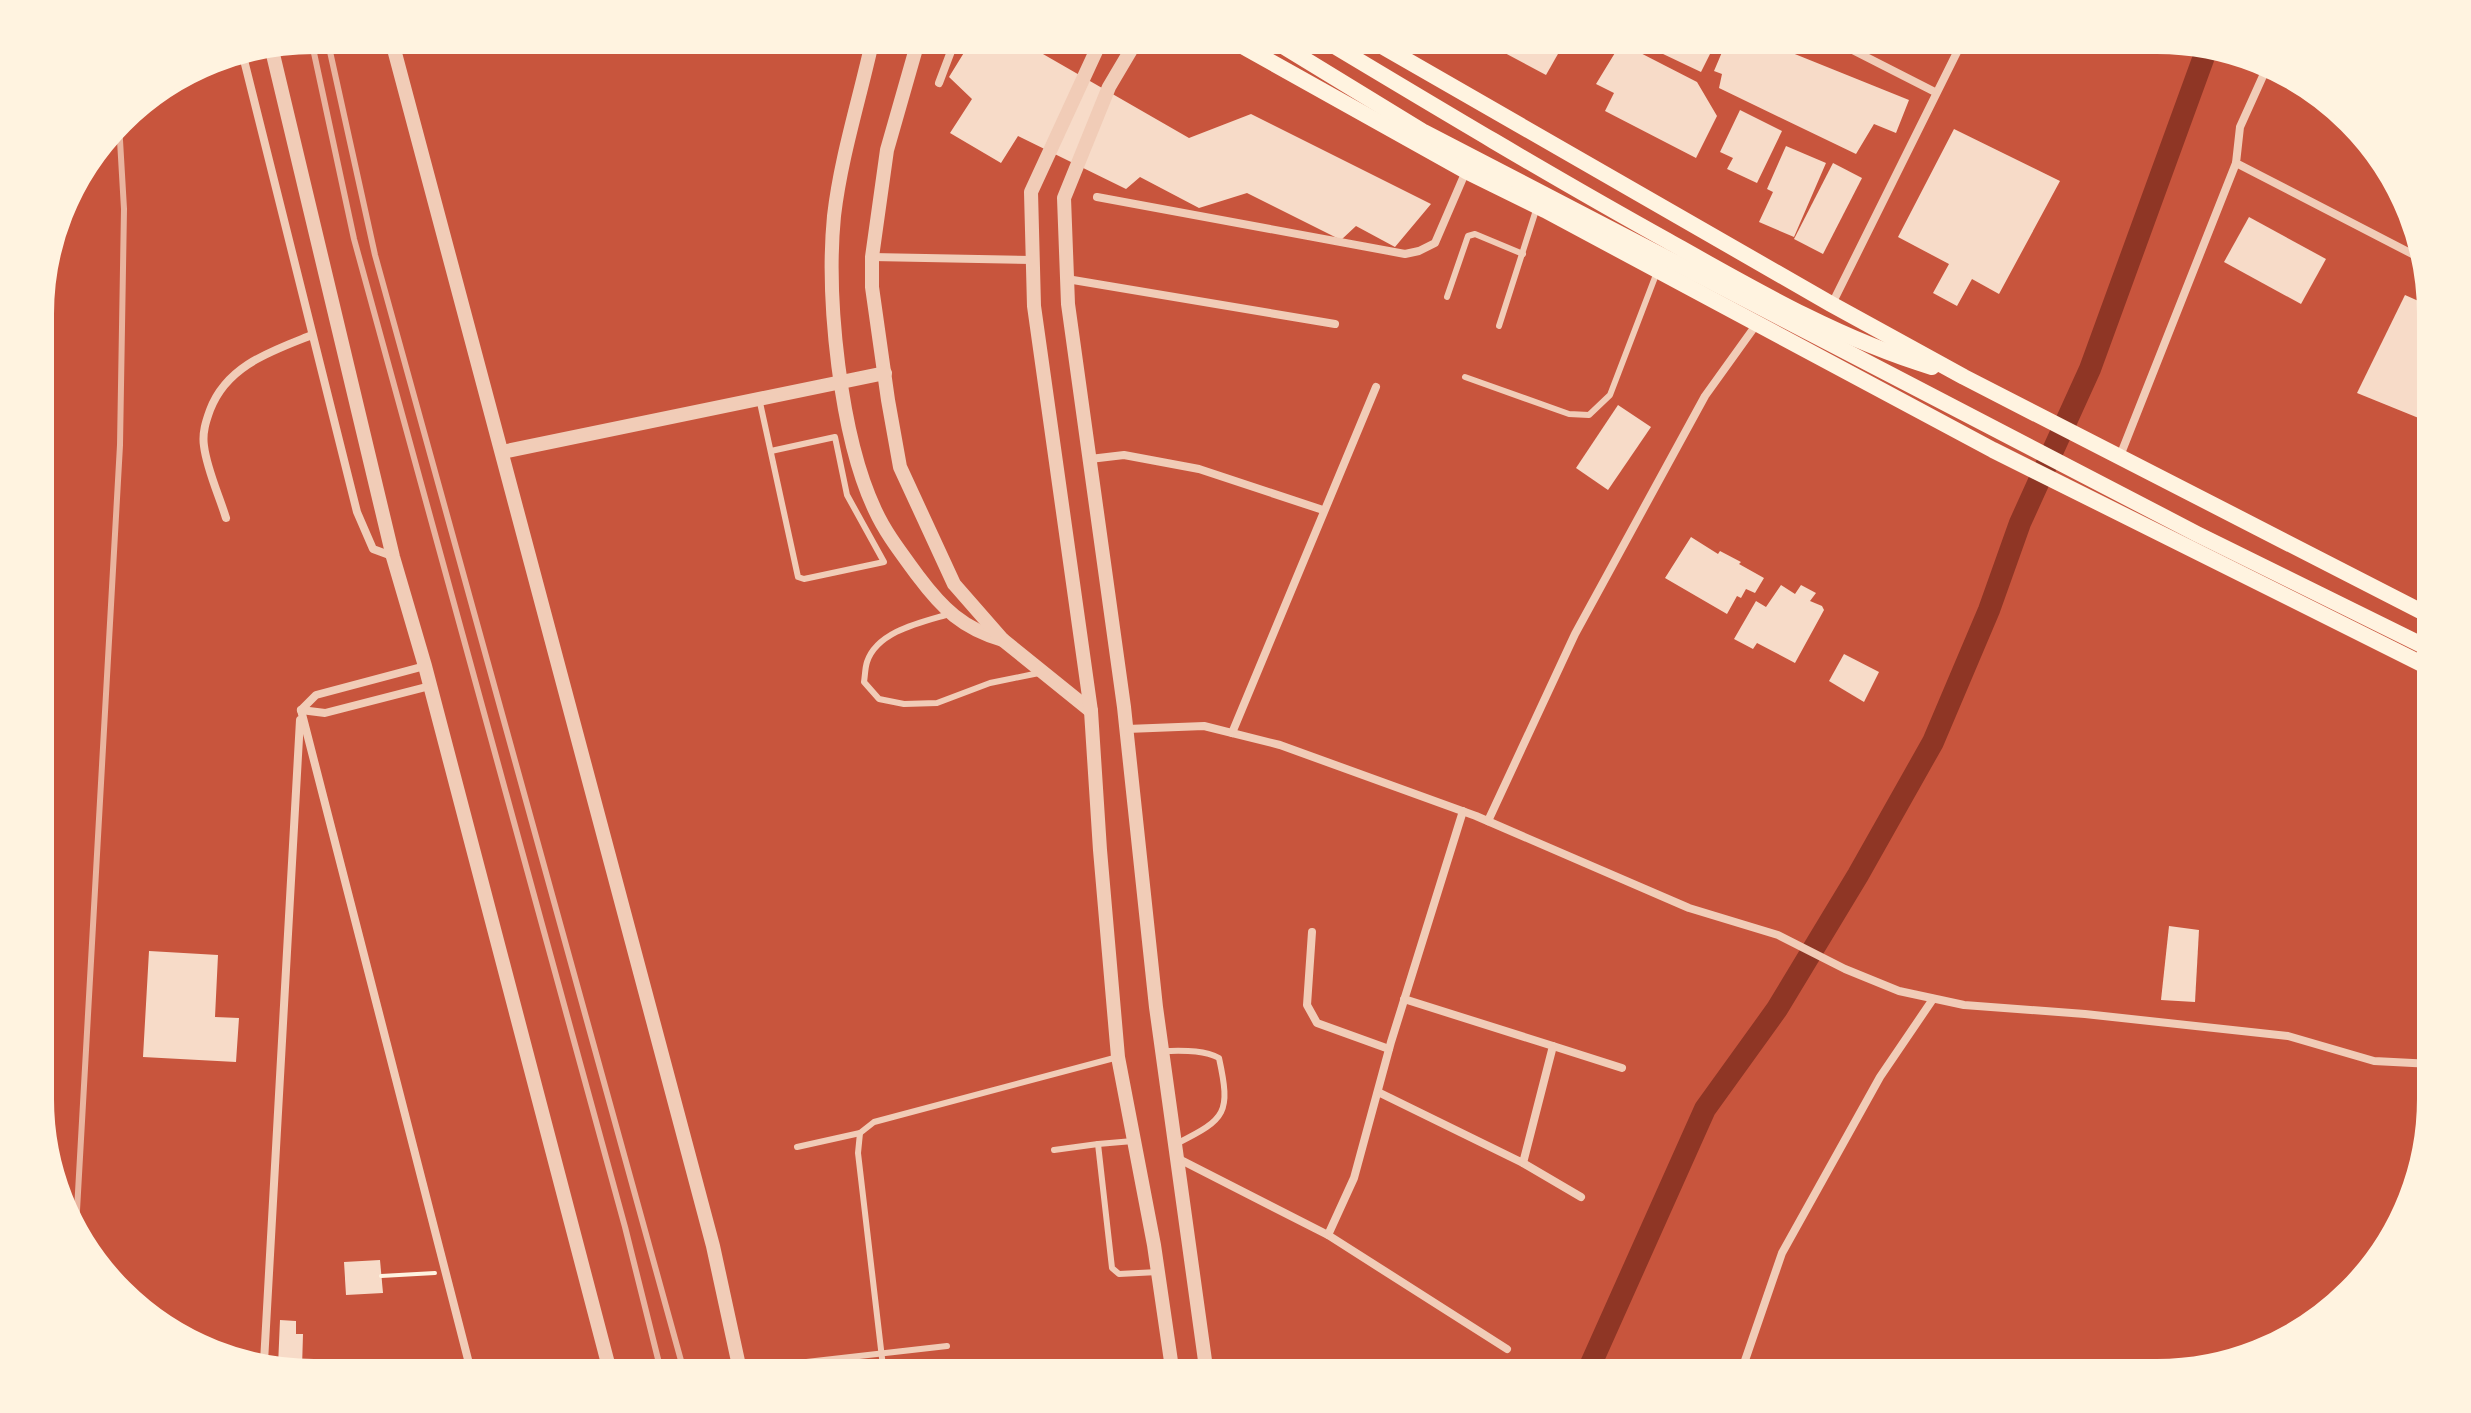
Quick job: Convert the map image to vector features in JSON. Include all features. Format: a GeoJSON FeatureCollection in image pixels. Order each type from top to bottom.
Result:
{"type":"FeatureCollection","features":[{"type":"Feature","properties":{"kind":"main road"},"geometry":{"type":"LineString","coordinates":[[1253,52],[1466,171],[1993,450],[2418,662]]}},
{"type":"Feature","properties":{"kind":"main road"},"geometry":{"type":"LineString","coordinates":[[1293,52],[1422,131],[2197,534],[2418,643]]}},
{"type":"Feature","properties":{"kind":"main road"},"geometry":{"type":"LineString","coordinates":[[1345,52],[1576,189],[1755,290],[1886,353],[1964,377]]}},
{"type":"Feature","properties":{"kind":"main road"},"geometry":{"type":"LineString","coordinates":[[1392,52],[1964,377],[2418,610]]}},
{"type":"Feature","properties":{"kind":"street"},"geometry":{"type":"LineString","coordinates":[[395,52],[713,1246],[738,1361]]}},
{"type":"Feature","properties":{"kind":"street"},"geometry":{"type":"LineString","coordinates":[[870,52],[840,174],[834,220],[834,320],[854,450],[874,508],[891,540],[949,614],[983,635],[1003,640]]}},
{"type":"Feature","properties":{"kind":"street"},"geometry":{"type":"LineString","coordinates":[[915,52],[887,150],[872,257],[872,287],[900,467],[954,584],[1003,640],[1091,711]]}},
{"type":"Feature","properties":{"kind":"street"},"geometry":{"type":"LineString","coordinates":[[939,83],[951,52]]}},
{"type":"Feature","properties":{"kind":"street"},"geometry":{"type":"LineString","coordinates":[[1095,52],[1031,192],[1034,306],[1091,711],[1118,1057],[1158,1272],[1171,1361]]}},
{"type":"Feature","properties":{"kind":"street"},"geometry":{"type":"LineString","coordinates":[[1130,52],[1109,87],[1064,198],[1068,304],[1127,729],[1162,1051],[1205,1361]]}},
{"type":"Feature","properties":{"kind":"street"},"geometry":{"type":"LineString","coordinates":[[1856,52],[1935,92]]}},
{"type":"Feature","properties":{"kind":"street"},"geometry":{"type":"LineString","coordinates":[[1831,304],[1956,52]]}},
{"type":"Feature","properties":{"kind":"street"},"geometry":{"type":"LineString","coordinates":[[273,55],[393,557],[425,666],[607,1361]]}},
{"type":"Feature","properties":{"kind":"street"},"geometry":{"type":"LineString","coordinates":[[244,62],[357,512],[373,549],[393,557]]}},
{"type":"Feature","properties":{"kind":"street"},"geometry":{"type":"LineString","coordinates":[[2120,456],[2236,163],[2240,127],[2263,75]]}},
{"type":"Feature","properties":{"kind":"street"},"geometry":{"type":"LineString","coordinates":[[2236,163],[2411,254]]}},
{"type":"Feature","properties":{"kind":"street"},"geometry":{"type":"LineString","coordinates":[[1097,197],[1405,254],[1435,243],[1466,171]]}},
{"type":"Feature","properties":{"kind":"street"},"geometry":{"type":"LineString","coordinates":[[872,257],[1033,260]]}},
{"type":"Feature","properties":{"kind":"street"},"geometry":{"type":"LineString","coordinates":[[1067,279],[1335,324]]}},
{"type":"Feature","properties":{"kind":"street"},"geometry":{"type":"LineString","coordinates":[[1488,821],[1582,622],[1705,396],[1756,325]]}},
{"type":"Feature","properties":{"kind":"street"},"geometry":{"type":"LineString","coordinates":[[226,518],[203,445],[204,425],[215,398],[227,380],[259,356],[312,335]]}},
{"type":"Feature","properties":{"kind":"street"},"geometry":{"type":"LineString","coordinates":[[502,452],[885,373]]}},
{"type":"Feature","properties":{"kind":"street"},"geometry":{"type":"LineString","coordinates":[[1232,733],[1376,387]]}},
{"type":"Feature","properties":{"kind":"street"},"geometry":{"type":"LineString","coordinates":[[1090,459],[1124,455],[1199,469],[1323,510]]}},
{"type":"Feature","properties":{"kind":"street"},"geometry":{"type":"LineString","coordinates":[[264,1356],[301,710],[316,695],[425,666]]}},
{"type":"Feature","properties":{"kind":"street"},"geometry":{"type":"LineString","coordinates":[[301,710],[325,713],[430,686]]}},
{"type":"Feature","properties":{"kind":"street"},"geometry":{"type":"LineString","coordinates":[[301,710],[468,1361]]}},
{"type":"Feature","properties":{"kind":"street"},"geometry":{"type":"LineString","coordinates":[[1127,729],[1204,726],[1280,745],[1463,811],[1689,908],[1778,935],[1845,969],[1899,991],[1964,1005],[2085,1014],[2288,1036],[2374,1061],[2418,1063]]}},
{"type":"Feature","properties":{"kind":"street"},"geometry":{"type":"LineString","coordinates":[[1328,1235],[1354,1178],[1389,1049],[1463,811]]}},
{"type":"Feature","properties":{"kind":"street"},"geometry":{"type":"LineString","coordinates":[[1312,932],[1307,1005],[1317,1023],[1389,1049]]}},
{"type":"Feature","properties":{"kind":"street"},"geometry":{"type":"LineString","coordinates":[[1404,999],[1622,1068]]}},
{"type":"Feature","properties":{"kind":"street"},"geometry":{"type":"LineString","coordinates":[[1745,1360],[1782,1253],[1880,1077],[1933,999]]}},
{"type":"Feature","properties":{"kind":"street"},"geometry":{"type":"LineString","coordinates":[[1523,1163],[1553,1046]]}},
{"type":"Feature","properties":{"kind":"street"},"geometry":{"type":"LineString","coordinates":[[1378,1092],[1523,1163],[1581,1197]]}},
{"type":"Feature","properties":{"kind":"street"},"geometry":{"type":"LineString","coordinates":[[1175,1151],[1328,1235],[1507,1349]]}},
{"type":"Feature","properties":{"kind":"lane"},"geometry":{"type":"LineString","coordinates":[[1499,326],[1537,207]]}},
{"type":"Feature","properties":{"kind":"lane"},"geometry":{"type":"LineString","coordinates":[[1447,297],[1468,236],[1475,234],[1523,254]]}},
{"type":"Feature","properties":{"kind":"lane"},"geometry":{"type":"LineString","coordinates":[[1465,377],[1569,414],[1589,415],[1610,395],[1657,272]]}},
{"type":"Feature","properties":{"kind":"lane"},"geometry":{"type":"LineString","coordinates":[[759,398],[798,577],[804,579],[884,562],[847,495],[835,437],[771,451]]}},
{"type":"Feature","properties":{"kind":"lane"},"geometry":{"type":"LineString","coordinates":[[949,614],[902,629],[879,644],[867,661],[864,682],[879,699],[904,704],[937,703],[990,683],[1043,672]]}},
{"type":"Feature","properties":{"kind":"lane"},"geometry":{"type":"LineString","coordinates":[[1162,1051],[1183,1051],[1219,1058],[1224,1094],[1224,1108],[1219,1119],[1175,1151]]}},
{"type":"Feature","properties":{"kind":"lane"},"geometry":{"type":"LineString","coordinates":[[797,1147],[860,1133],[874,1122],[1118,1057]]}},
{"type":"Feature","properties":{"kind":"lane"},"geometry":{"type":"LineString","coordinates":[[860,1133],[858,1153],[882,1361]]}},
{"type":"Feature","properties":{"kind":"lane"},"geometry":{"type":"LineString","coordinates":[[1054,1150],[1134,1141]]}},
{"type":"Feature","properties":{"kind":"lane"},"geometry":{"type":"LineString","coordinates":[[1098,1144],[1112,1268],[1119,1274],[1158,1272]]}},
{"type":"Feature","properties":{"kind":"lane"},"geometry":{"type":"LineString","coordinates":[[813,1361],[947,1346]]}},
{"type":"Feature","properties":{"kind":"path"},"geometry":{"type":"LineString","coordinates":[[381,1276],[444,1271]]}},
{"type":"Feature","properties":{"kind":"building"},"geometry":{"type":"Polygon","coordinates":[[[964,52],[1039,52],[1189,138],[1251,114],[1431,204],[1395,247],[1356,226],[1341,240],[1247,193],[1199,208],[1140,177],[1126,189],[1018,136],[1001,163],[950,133],[972,99],[949,77],[964,52]]]}},
{"type":"Feature","properties":{"kind":"building"},"geometry":{"type":"Polygon","coordinates":[[[1503,52],[1559,52],[1546,75],[1503,52]]]}},
{"type":"Feature","properties":{"kind":"building"},"geometry":{"type":"Polygon","coordinates":[[[1616,52],[1639,52],[1697,82],[1717,116],[1696,158],[1605,111],[1614,93],[1596,84],[1616,52]]]}},
{"type":"Feature","properties":{"kind":"building"},"geometry":{"type":"Polygon","coordinates":[[[1659,52],[1711,52],[1701,72],[1659,52]]]}},
{"type":"Feature","properties":{"kind":"building"},"geometry":{"type":"Polygon","coordinates":[[[1722,52],[1790,52],[1909,100],[1896,133],[1874,124],[1856,154],[1719,88],[1722,74],[1714,71],[1722,52]]]}},
{"type":"Feature","properties":{"kind":"building"},"geometry":{"type":"Polygon","coordinates":[[[1740,110],[1782,131],[1757,183],[1727,169],[1733,158],[1720,152],[1740,110]]]}},
{"type":"Feature","properties":{"kind":"building"},"geometry":{"type":"Polygon","coordinates":[[[1954,129],[2060,181],[1999,294],[1972,279],[1957,306],[1933,293],[1949,264],[1898,237],[1954,129]]]}},
{"type":"Feature","properties":{"kind":"building"},"geometry":{"type":"Polygon","coordinates":[[[1786,146],[1826,163],[1794,237],[1759,222],[1773,192],[1767,189],[1786,146]]]}},
{"type":"Feature","properties":{"kind":"building"},"geometry":{"type":"Polygon","coordinates":[[[1833,163],[1862,178],[1823,254],[1794,239],[1833,163]]]}},
{"type":"Feature","properties":{"kind":"building"},"geometry":{"type":"Polygon","coordinates":[[[2249,217],[2326,259],[2301,304],[2224,262],[2249,217]]]}},
{"type":"Feature","properties":{"kind":"building"},"geometry":{"type":"Polygon","coordinates":[[[2405,295],[2418,301],[2418,418],[2357,393],[2405,295]]]}},
{"type":"Feature","properties":{"kind":"building"},"geometry":{"type":"Polygon","coordinates":[[[1618,405],[1651,427],[1608,490],[1576,468],[1618,405]]]}},
{"type":"Feature","properties":{"kind":"building"},"geometry":{"type":"Polygon","coordinates":[[[1691,537],[1718,554],[1720,551],[1741,562],[1739,564],[1764,578],[1755,593],[1746,589],[1741,598],[1737,596],[1727,614],[1665,578],[1691,537]]]}},
{"type":"Feature","properties":{"kind":"building"},"geometry":{"type":"Polygon","coordinates":[[[1781,585],[1795,594],[1801,585],[1816,593],[1810,601],[1824,610],[1795,663],[1757,643],[1753,649],[1734,639],[1756,601],[1766,607],[1781,585]]]}},
{"type":"Feature","properties":{"kind":"building"},"geometry":{"type":"Polygon","coordinates":[[[1844,654],[1879,672],[1864,702],[1829,681],[1844,654]]]}},
{"type":"Feature","properties":{"kind":"building"},"geometry":{"type":"Polygon","coordinates":[[[2169,926],[2199,930],[2195,1002],[2161,1000],[2169,926]]]}},
{"type":"Feature","properties":{"kind":"building"},"geometry":{"type":"Polygon","coordinates":[[[149,951],[218,955],[215,1017],[239,1018],[236,1062],[143,1057],[149,951]]]}},
{"type":"Feature","properties":{"kind":"building"},"geometry":{"type":"Polygon","coordinates":[[[380,1260],[383,1293],[346,1295],[344,1262],[380,1260]]]}},
{"type":"Feature","properties":{"kind":"building"},"geometry":{"type":"Polygon","coordinates":[[[280,1320],[296,1321],[296,1334],[303,1334],[302,1360],[278,1359],[280,1320]]]}},
{"type":"Feature","properties":{"kind":"waterway"},"geometry":{"type":"LineString","coordinates":[[1593,1360],[1705,1109],[1777,1009],[1933,742],[1989,610],[2020,523],[2090,369],[2204,57]]}},
{"type":"Feature","properties":{"kind":"railway"},"geometry":{"type":"LineString","coordinates":[[314,52],[354,239],[625,1227],[658,1361]]}},
{"type":"Feature","properties":{"kind":"railway"},"geometry":{"type":"LineString","coordinates":[[330,52],[375,255],[681,1361]]}},
{"type":"Feature","properties":{"kind":"railway"},"geometry":{"type":"LineString","coordinates":[[77,1210],[120,445],[124,209],[120,138]]}}]}
